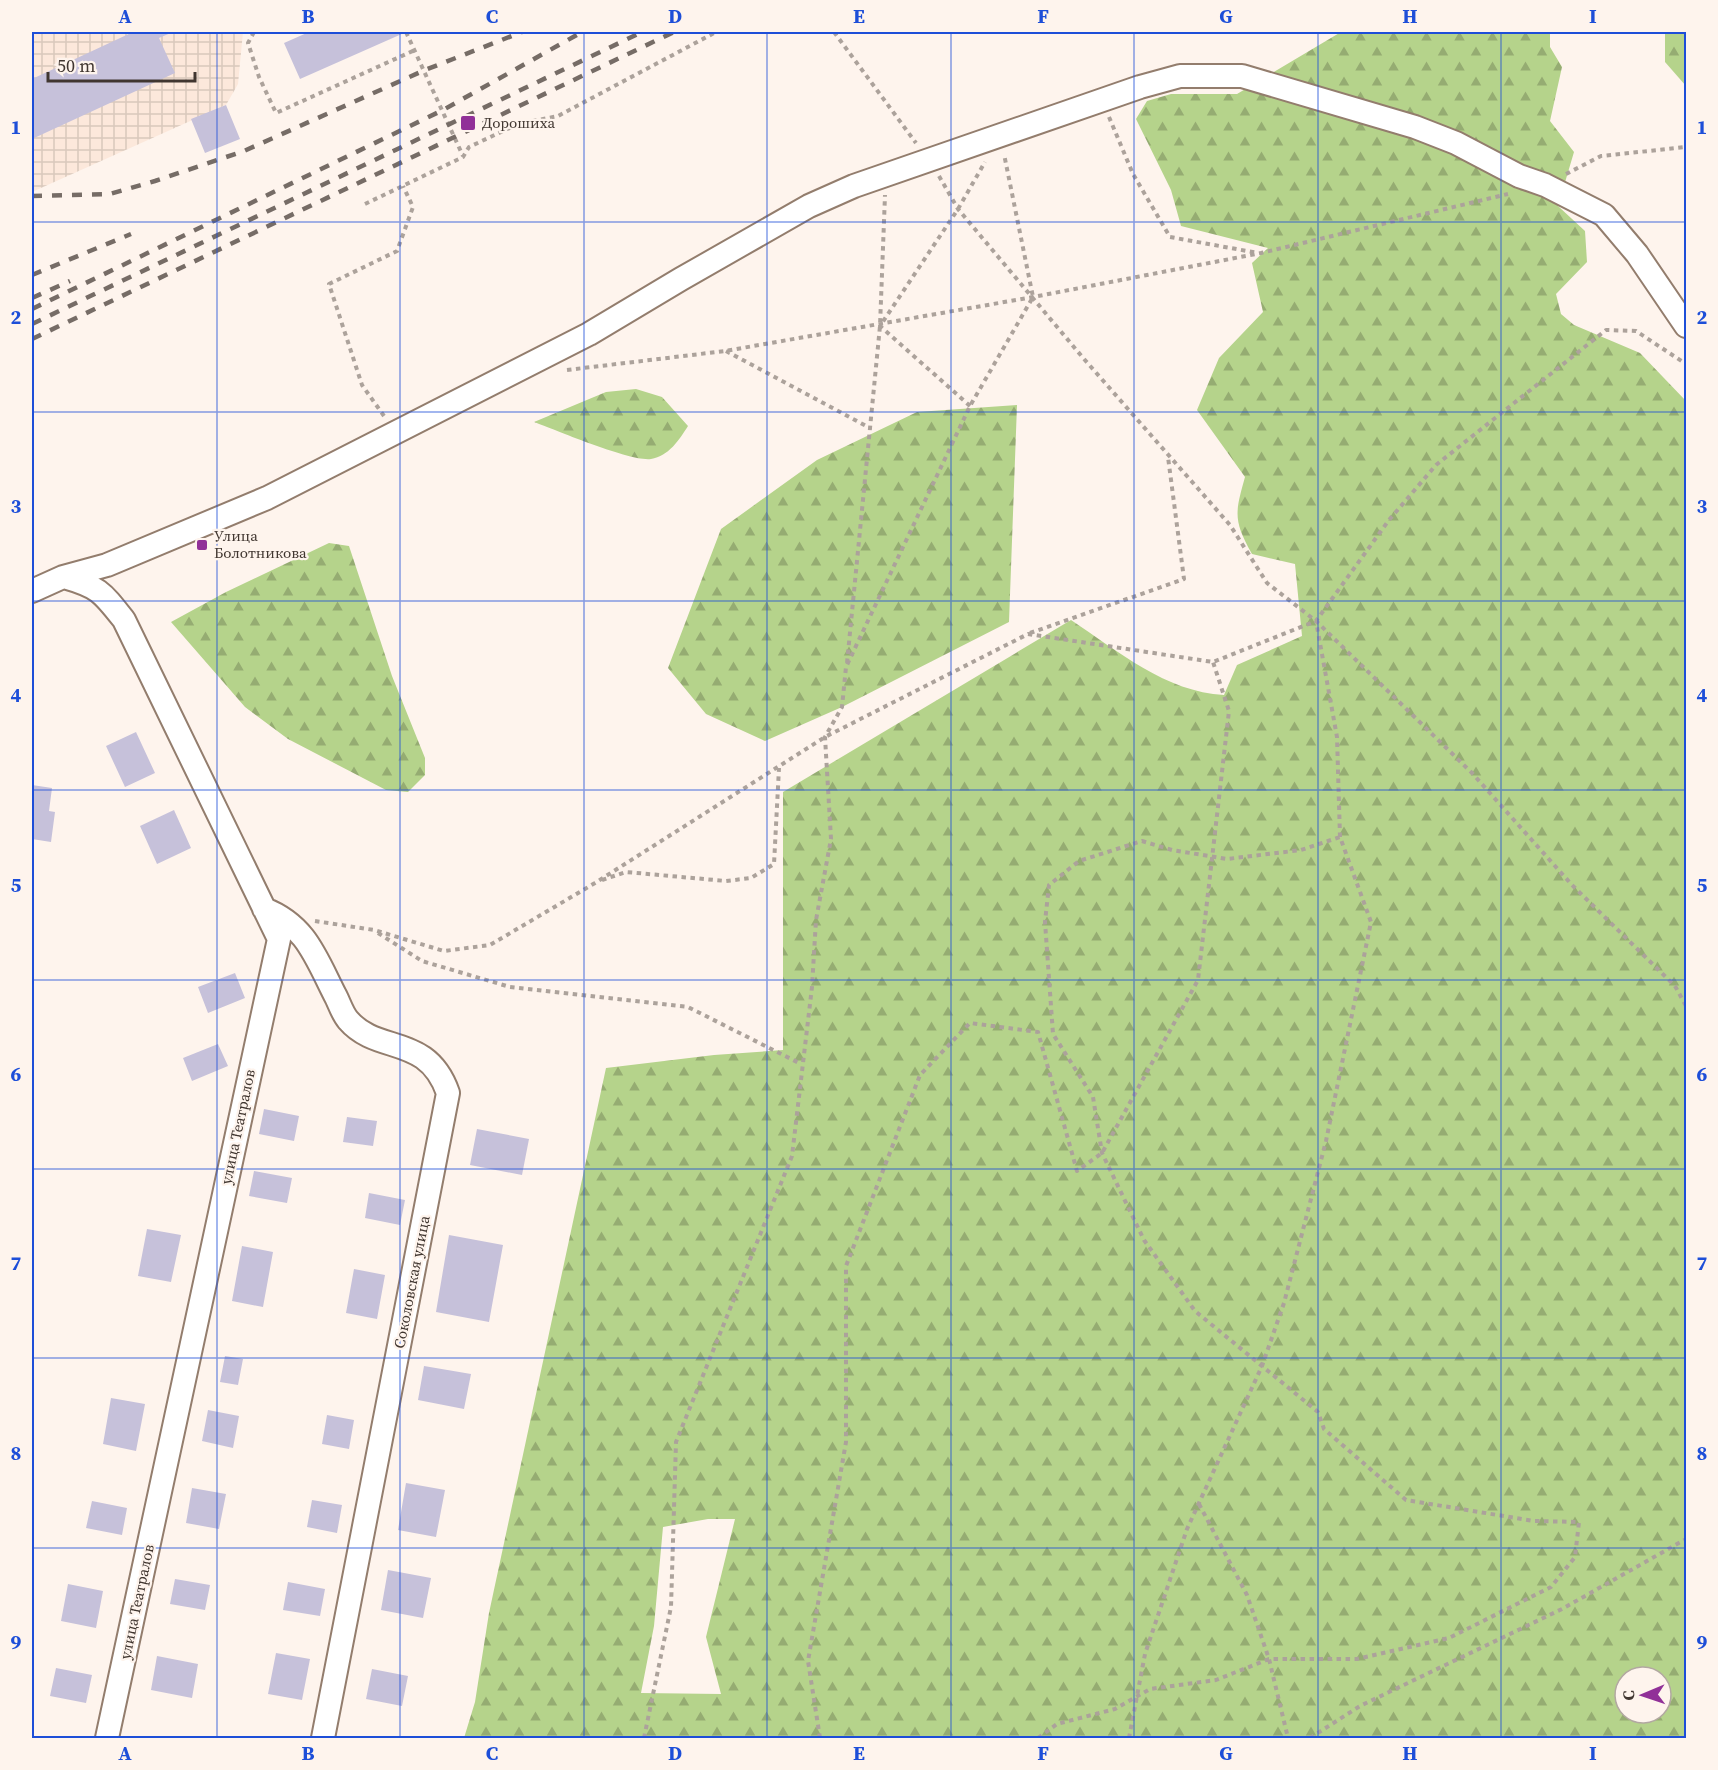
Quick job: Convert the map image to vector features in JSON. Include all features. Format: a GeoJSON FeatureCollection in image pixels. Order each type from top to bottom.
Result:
{"type":"FeatureCollection","features":[{"type":"Feature","properties":{"kind":"street"},"geometry":{"type":"LineString","coordinates":[[32,591],[63,577],[107,565],[267,498],[589,334],[809,207],[854,186],[1140,87],[1180,76],[1242,76],[1415,127],[1456,143],[1519,176],[1545,185],[1604,215],[1637,254],[1686,326]]}},
{"type":"Feature","properties":{"kind":"street","name":"улица Театралов"},"geometry":{"type":"LineString","coordinates":[[63,577],[92,585],[104,594],[124,620],[272,912],[279,939],[107,1738]]}},
{"type":"Feature","properties":{"kind":"street","name":"Соколовская улица"},"geometry":{"type":"LineString","coordinates":[[272,912],[305,936],[348,1020],[367,1033],[423,1056],[442,1075],[448,1093],[323,1738]]}},
{"type":"Feature","properties":{"kind":"path"},"geometry":{"type":"LineString","coordinates":[[254,32],[248,43],[259,77],[276,113],[415,50]]}},
{"type":"Feature","properties":{"kind":"path"},"geometry":{"type":"LineString","coordinates":[[406,32],[463,157]]}},
{"type":"Feature","properties":{"kind":"path"},"geometry":{"type":"LineString","coordinates":[[365,204],[463,157],[469,147],[518,124],[558,116],[716,32]]}},
{"type":"Feature","properties":{"kind":"path"},"geometry":{"type":"LineString","coordinates":[[834,32],[929,160],[958,209],[1168,457],[1230,525],[1267,583],[1316,621],[1472,772],[1572,885],[1675,986],[1686,1006]]}},
{"type":"Feature","properties":{"kind":"path"},"geometry":{"type":"LineString","coordinates":[[1101,101],[1133,174],[1170,237],[1261,253]]}},
{"type":"Feature","properties":{"kind":"path"},"geometry":{"type":"LineString","coordinates":[[880,326],[958,209],[1000,136]]}},
{"type":"Feature","properties":{"kind":"path"},"geometry":{"type":"LineString","coordinates":[[846,667],[970,406],[1033,297],[1000,136]]}},
{"type":"Feature","properties":{"kind":"path"},"geometry":{"type":"LineString","coordinates":[[1545,185],[1601,156],[1686,147]]}},
{"type":"Feature","properties":{"kind":"path"},"geometry":{"type":"LineString","coordinates":[[644,1738],[671,1607],[676,1442],[792,1156],[801,1064],[812,987],[816,920],[831,839],[825,737],[842,707],[880,326],[885,175]]}},
{"type":"Feature","properties":{"kind":"path"},"geometry":{"type":"LineString","coordinates":[[375,422],[385,416],[362,385],[328,284],[397,251],[412,207],[403,186]]}},
{"type":"Feature","properties":{"kind":"path"},"geometry":{"type":"LineString","coordinates":[[562,371],[725,351],[880,326],[1261,253],[1511,193]]}},
{"type":"Feature","properties":{"kind":"path"},"geometry":{"type":"LineString","coordinates":[[880,326],[970,406]]}},
{"type":"Feature","properties":{"kind":"path"},"geometry":{"type":"LineString","coordinates":[[1028,634],[1213,662],[1316,621],[1389,520],[1436,465],[1605,330],[1636,331],[1686,364]]}},
{"type":"Feature","properties":{"kind":"path"},"geometry":{"type":"LineString","coordinates":[[725,351],[870,428]]}},
{"type":"Feature","properties":{"kind":"path"},"geometry":{"type":"LineString","coordinates":[[272,912],[374,930],[444,951],[490,945],[595,883],[825,737],[1028,634],[1185,579],[1168,457]]}},
{"type":"Feature","properties":{"kind":"path"},"geometry":{"type":"LineString","coordinates":[[1129,1738],[1144,1654],[1187,1529],[1262,1366],[1284,1303],[1326,1141],[1371,922],[1340,837],[1337,737],[1316,621]]}},
{"type":"Feature","properties":{"kind":"path"},"geometry":{"type":"LineString","coordinates":[[820,1738],[808,1661],[846,1442],[846,1266],[920,1075],[970,1023],[1038,1032],[1077,1171],[1102,1153],[1198,980],[1229,711],[1213,662]]}},
{"type":"Feature","properties":{"kind":"path"},"geometry":{"type":"LineString","coordinates":[[595,883],[626,872],[726,881],[752,878],[774,864],[779,767]]}},
{"type":"Feature","properties":{"kind":"path"},"geometry":{"type":"LineString","coordinates":[[1038,1738],[1057,1724],[1115,1709],[1150,1689],[1216,1680],[1269,1659],[1357,1659],[1449,1638],[1551,1587],[1575,1557],[1579,1522],[1534,1521],[1406,1500],[1324,1429],[1318,1412],[1195,1311],[1144,1240],[1102,1153],[1093,1097],[1053,1034],[1045,922],[1049,885],[1079,861],[1142,841],[1227,859],[1301,850],[1340,837]]}},
{"type":"Feature","properties":{"kind":"path"},"geometry":{"type":"LineString","coordinates":[[374,930],[422,962],[510,987],[688,1007],[801,1064]]}},
{"type":"Feature","properties":{"kind":"path"},"geometry":{"type":"LineString","coordinates":[[1199,1504],[1246,1595],[1269,1659],[1287,1738]]}},
{"type":"Feature","properties":{"kind":"path"},"geometry":{"type":"LineString","coordinates":[[1310,1738],[1360,1706],[1562,1609],[1686,1539]]}},
{"type":"Feature","properties":{"kind":"shaded area"},"geometry":{"type":"Polygon","coordinates":[[[32,32],[243,32],[238,84],[226,105],[32,192],[32,32]]]}},
{"type":"Feature","properties":{"kind":"green space"},"geometry":{"type":"Polygon","coordinates":[[[1341,32],[1550,32],[1550,47],[1562,67],[1550,121],[1574,152],[1558,206],[1585,231],[1587,262],[1556,294],[1561,314],[1574,325],[1640,353],[1686,401],[1686,1738],[464,1738],[475,1702],[489,1613],[606,1068],[714,1055],[783,1050],[783,792],[1071,620],[1125,657],[1162,678],[1203,692],[1224,695],[1237,665],[1302,636],[1295,564],[1252,554],[1241,533],[1238,516],[1239,499],[1245,477],[1197,410],[1219,358],[1263,312],[1252,263],[1268,248],[1181,226],[1171,190],[1136,119],[1147,101],[1171,94],[1237,94],[1341,32]],[[708,1519],[663,1527],[654,1626],[641,1693],[721,1694],[706,1637],[735,1519],[708,1519]]]}},
{"type":"Feature","properties":{"kind":"green space"},"geometry":{"type":"Polygon","coordinates":[[[1665,32],[1686,32],[1686,86],[1665,62],[1665,32]]]}},
{"type":"Feature","properties":{"kind":"green space"},"geometry":{"type":"Polygon","coordinates":[[[636,389],[662,397],[688,426],[673,447],[663,455],[651,459],[627,456],[534,422],[606,392],[636,389]]]}},
{"type":"Feature","properties":{"kind":"green space"},"geometry":{"type":"Polygon","coordinates":[[[1017,405],[1009,622],[842,707],[765,741],[706,714],[668,668],[721,529],[817,460],[917,412],[1017,405]]]}},
{"type":"Feature","properties":{"kind":"green space"},"geometry":{"type":"Polygon","coordinates":[[[329,543],[349,546],[392,676],[425,758],[425,775],[408,792],[386,790],[288,739],[245,707],[171,622],[226,592],[329,543]]]}},
{"type":"Feature","properties":{"kind":"building"},"geometry":{"type":"Polygon","coordinates":[[[133,32],[173,32],[159,38],[175,73],[32,139],[32,79],[133,32]]]}},
{"type":"Feature","properties":{"kind":"building"},"geometry":{"type":"Polygon","coordinates":[[[309,32],[404,33],[300,79],[284,43],[309,32]]]}},
{"type":"Feature","properties":{"kind":"building"},"geometry":{"type":"Polygon","coordinates":[[[226,105],[240,139],[205,153],[191,119],[226,105]]]}},
{"type":"Feature","properties":{"kind":"building"},"geometry":{"type":"Polygon","coordinates":[[[136,732],[155,773],[125,787],[106,746],[136,732]]]}},
{"type":"Feature","properties":{"kind":"building"},"geometry":{"type":"Polygon","coordinates":[[[32,785],[52,788],[49,811],[55,812],[51,842],[32,839],[32,785]]]}},
{"type":"Feature","properties":{"kind":"building"},"geometry":{"type":"Polygon","coordinates":[[[174,810],[191,848],[157,864],[140,826],[174,810]]]}},
{"type":"Feature","properties":{"kind":"building"},"geometry":{"type":"Polygon","coordinates":[[[235,973],[245,998],[208,1013],[198,987],[235,973]]]}},
{"type":"Feature","properties":{"kind":"building"},"geometry":{"type":"Polygon","coordinates":[[[218,1044],[228,1066],[192,1081],[183,1058],[218,1044]]]}},
{"type":"Feature","properties":{"kind":"building"},"geometry":{"type":"Polygon","coordinates":[[[264,1109],[299,1116],[294,1141],[259,1134],[264,1109]]]}},
{"type":"Feature","properties":{"kind":"building"},"geometry":{"type":"Polygon","coordinates":[[[347,1117],[377,1121],[373,1146],[343,1142],[347,1117]]]}},
{"type":"Feature","properties":{"kind":"building"},"geometry":{"type":"Polygon","coordinates":[[[477,1129],[529,1139],[522,1175],[470,1165],[477,1129]]]}},
{"type":"Feature","properties":{"kind":"building"},"geometry":{"type":"Polygon","coordinates":[[[254,1171],[292,1178],[287,1203],[249,1196],[254,1171]]]}},
{"type":"Feature","properties":{"kind":"building"},"geometry":{"type":"Polygon","coordinates":[[[369,1193],[405,1200],[400,1225],[365,1218],[369,1193]]]}},
{"type":"Feature","properties":{"kind":"building"},"geometry":{"type":"Polygon","coordinates":[[[147,1229],[181,1235],[171,1282],[138,1276],[147,1229]]]}},
{"type":"Feature","properties":{"kind":"building"},"geometry":{"type":"Polygon","coordinates":[[[449,1235],[503,1245],[489,1322],[436,1312],[449,1235]]]}},
{"type":"Feature","properties":{"kind":"building"},"geometry":{"type":"Polygon","coordinates":[[[242,1246],[273,1252],[263,1307],[232,1301],[242,1246]]]}},
{"type":"Feature","properties":{"kind":"building"},"geometry":{"type":"Polygon","coordinates":[[[354,1269],[385,1275],[377,1319],[346,1313],[354,1269]]]}},
{"type":"Feature","properties":{"kind":"building"},"geometry":{"type":"Polygon","coordinates":[[[225,1356],[243,1359],[238,1385],[220,1382],[225,1356]]]}},
{"type":"Feature","properties":{"kind":"building"},"geometry":{"type":"Polygon","coordinates":[[[424,1366],[471,1374],[464,1409],[418,1400],[424,1366]]]}},
{"type":"Feature","properties":{"kind":"building"},"geometry":{"type":"Polygon","coordinates":[[[111,1398],[145,1404],[136,1451],[103,1444],[111,1398]]]}},
{"type":"Feature","properties":{"kind":"building"},"geometry":{"type":"Polygon","coordinates":[[[208,1410],[239,1416],[233,1448],[202,1441],[208,1410]]]}},
{"type":"Feature","properties":{"kind":"building"},"geometry":{"type":"Polygon","coordinates":[[[327,1415],[354,1420],[349,1449],[322,1444],[327,1415]]]}},
{"type":"Feature","properties":{"kind":"building"},"geometry":{"type":"Polygon","coordinates":[[[406,1483],[445,1490],[436,1537],[398,1530],[406,1483]]]}},
{"type":"Feature","properties":{"kind":"building"},"geometry":{"type":"Polygon","coordinates":[[[192,1488],[226,1494],[219,1529],[186,1523],[192,1488]]]}},
{"type":"Feature","properties":{"kind":"building"},"geometry":{"type":"Polygon","coordinates":[[[312,1500],[342,1505],[337,1533],[307,1527],[312,1500]]]}},
{"type":"Feature","properties":{"kind":"building"},"geometry":{"type":"Polygon","coordinates":[[[92,1501],[127,1508],[122,1535],[86,1528],[92,1501]]]}},
{"type":"Feature","properties":{"kind":"building"},"geometry":{"type":"Polygon","coordinates":[[[388,1570],[431,1578],[423,1618],[381,1610],[388,1570]]]}},
{"type":"Feature","properties":{"kind":"building"},"geometry":{"type":"Polygon","coordinates":[[[175,1579],[210,1585],[205,1610],[170,1604],[175,1579]]]}},
{"type":"Feature","properties":{"kind":"building"},"geometry":{"type":"Polygon","coordinates":[[[288,1582],[325,1589],[320,1616],[283,1610],[288,1582]]]}},
{"type":"Feature","properties":{"kind":"building"},"geometry":{"type":"Polygon","coordinates":[[[68,1584],[103,1591],[96,1628],[61,1621],[68,1584]]]}},
{"type":"Feature","properties":{"kind":"building"},"geometry":{"type":"Polygon","coordinates":[[[276,1653],[310,1659],[302,1700],[268,1694],[276,1653]]]}},
{"type":"Feature","properties":{"kind":"building"},"geometry":{"type":"Polygon","coordinates":[[[157,1656],[198,1664],[192,1698],[151,1690],[157,1656]]]}},
{"type":"Feature","properties":{"kind":"building"},"geometry":{"type":"Polygon","coordinates":[[[56,1668],[92,1675],[86,1703],[50,1696],[56,1668]]]}},
{"type":"Feature","properties":{"kind":"building"},"geometry":{"type":"Polygon","coordinates":[[[372,1669],[408,1676],[402,1706],[366,1699],[372,1669]]]}},
{"type":"Feature","properties":{"kind":"railway"},"geometry":{"type":"LineString","coordinates":[[32,196],[110,194],[155,181],[244,151],[425,70],[522,32]]}},
{"type":"Feature","properties":{"kind":"railway"},"geometry":{"type":"LineString","coordinates":[[32,309],[443,110],[582,32]]}},
{"type":"Feature","properties":{"kind":"railway"},"geometry":{"type":"LineString","coordinates":[[32,324],[642,32]]}},
{"type":"Feature","properties":{"kind":"railway"},"geometry":{"type":"LineString","coordinates":[[32,339],[674,32]]}},
{"type":"Feature","properties":{"kind":"railway"},"geometry":{"type":"LineString","coordinates":[[32,275],[131,234]]}},
{"type":"Feature","properties":{"kind":"railway"},"geometry":{"type":"LineString","coordinates":[[32,298],[70,281]]}},
{"type":"Feature","properties":{"kind":"place","name":"Дорошиха"},"geometry":{"type":"Point","coordinates":[468,123]}},
{"type":"Feature","properties":{"kind":"place","name":"Улица Болотникова"},"geometry":{"type":"Point","coordinates":[202,545]}}]}
